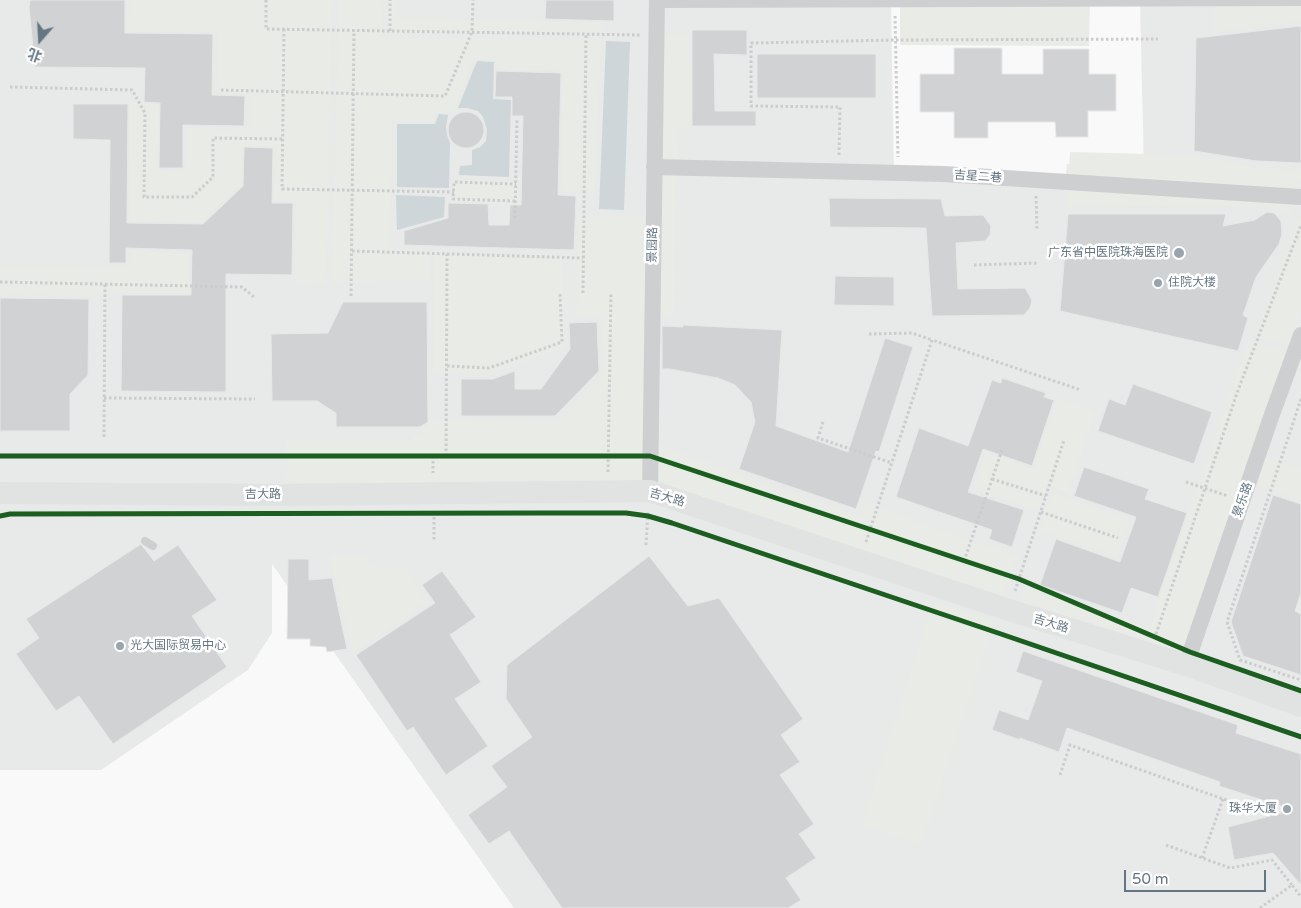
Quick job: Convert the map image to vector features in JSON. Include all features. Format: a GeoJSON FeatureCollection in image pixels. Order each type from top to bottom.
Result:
{"type":"FeatureCollection","features":[{"type":"Feature","properties":{"kind":"main road","name":"吉大路"},"geometry":{"type":"LineString","coordinates":[[0,493],[273,495],[650,491],[1009,610],[1188,659],[1301,706]]}},
{"type":"Feature","properties":{"kind":"street","name":"景园路"},"geometry":{"type":"LineString","coordinates":[[650,491],[657,2]]}},
{"type":"Feature","properties":{"kind":"street","name":"吉星二巷"},"geometry":{"type":"LineString","coordinates":[[654,167],[943,174],[1301,197]]}},
{"type":"Feature","properties":{"kind":"street","name":"景乐路"},"geometry":{"type":"LineString","coordinates":[[1188,659],[1301,335]]}},
{"type":"Feature","properties":{"kind":"lane"},"geometry":{"type":"LineString","coordinates":[[657,2],[895,4],[1301,2]]}},
{"type":"Feature","properties":{"kind":"lane"},"geometry":{"type":"LineString","coordinates":[[145,541],[153,546]]}},
{"type":"Feature","properties":{"kind":"path"},"geometry":{"type":"LineString","coordinates":[[266,0],[266,29],[656,35]]}},
{"type":"Feature","properties":{"kind":"path"},"geometry":{"type":"LineString","coordinates":[[390,0],[390,31]]}},
{"type":"Feature","properties":{"kind":"path"},"geometry":{"type":"LineString","coordinates":[[221,90],[445,96],[472,32],[473,0]]}},
{"type":"Feature","properties":{"kind":"path"},"geometry":{"type":"LineString","coordinates":[[895,4],[898,163]]}},
{"type":"Feature","properties":{"kind":"path"},"geometry":{"type":"LineString","coordinates":[[284,29],[282,189],[454,192]]}},
{"type":"Feature","properties":{"kind":"path"},"geometry":{"type":"LineString","coordinates":[[352,296],[354,30]]}},
{"type":"Feature","properties":{"kind":"path"},"geometry":{"type":"LineString","coordinates":[[583,293],[586,34]]}},
{"type":"Feature","properties":{"kind":"path"},"geometry":{"type":"LineString","coordinates":[[839,172],[840,107],[751,106],[751,43],[896,40],[1158,39]]}},
{"type":"Feature","properties":{"kind":"path"},"geometry":{"type":"LineString","coordinates":[[10,88],[132,90],[145,113],[144,196],[192,197],[213,177],[213,138],[283,139]]}},
{"type":"Feature","properties":{"kind":"path"},"geometry":{"type":"LineString","coordinates":[[515,218],[517,119]]}},
{"type":"Feature","properties":{"kind":"path"},"geometry":{"type":"LineString","coordinates":[[1036,180],[1037,230]]}},
{"type":"Feature","properties":{"kind":"path"},"geometry":{"type":"LineString","coordinates":[[515,201],[453,199],[454,182],[516,184]]}},
{"type":"Feature","properties":{"kind":"path"},"geometry":{"type":"LineString","coordinates":[[1155,637],[1237,393],[1301,225]]}},
{"type":"Feature","properties":{"kind":"path"},"geometry":{"type":"LineString","coordinates":[[352,252],[584,258]]}},
{"type":"Feature","properties":{"kind":"path"},"geometry":{"type":"LineString","coordinates":[[446,456],[447,254]]}},
{"type":"Feature","properties":{"kind":"path"},"geometry":{"type":"LineString","coordinates":[[974,265],[1038,263]]}},
{"type":"Feature","properties":{"kind":"path"},"geometry":{"type":"LineString","coordinates":[[0,282],[242,287],[254,297]]}},
{"type":"Feature","properties":{"kind":"path"},"geometry":{"type":"LineString","coordinates":[[104,437],[105,284]]}},
{"type":"Feature","properties":{"kind":"path"},"geometry":{"type":"LineString","coordinates":[[608,492],[611,292]]}},
{"type":"Feature","properties":{"kind":"path"},"geometry":{"type":"LineString","coordinates":[[446,366],[489,368],[562,342],[560,293]]}},
{"type":"Feature","properties":{"kind":"path"},"geometry":{"type":"LineString","coordinates":[[869,334],[912,333],[1081,390]]}},
{"type":"Feature","properties":{"kind":"path"},"geometry":{"type":"LineString","coordinates":[[860,561],[932,340]]}},
{"type":"Feature","properties":{"kind":"path"},"geometry":{"type":"LineString","coordinates":[[104,398],[255,399]]}},
{"type":"Feature","properties":{"kind":"path"},"geometry":{"type":"LineString","coordinates":[[1301,399],[1227,622],[1240,660],[1301,680]]}},
{"type":"Feature","properties":{"kind":"path"},"geometry":{"type":"LineString","coordinates":[[823,422],[818,438],[892,463]]}},
{"type":"Feature","properties":{"kind":"path"},"geometry":{"type":"LineString","coordinates":[[1009,610],[1064,440]]}},
{"type":"Feature","properties":{"kind":"path"},"geometry":{"type":"LineString","coordinates":[[964,561],[1002,450]]}},
{"type":"Feature","properties":{"kind":"path"},"geometry":{"type":"LineString","coordinates":[[424,456],[456,456]]}},
{"type":"Feature","properties":{"kind":"path"},"geometry":{"type":"LineString","coordinates":[[600,456],[617,456]]}},
{"type":"Feature","properties":{"kind":"path"},"geometry":{"type":"LineString","coordinates":[[992,479],[1046,496]]}},
{"type":"Feature","properties":{"kind":"path"},"geometry":{"type":"LineString","coordinates":[[1186,482],[1242,501]]}},
{"type":"Feature","properties":{"kind":"path"},"geometry":{"type":"LineString","coordinates":[[646,545],[650,491]]}},
{"type":"Feature","properties":{"kind":"path"},"geometry":{"type":"LineString","coordinates":[[1041,512],[1118,538]]}},
{"type":"Feature","properties":{"kind":"path"},"geometry":{"type":"LineString","coordinates":[[424,513],[443,513]]}},
{"type":"Feature","properties":{"kind":"path"},"geometry":{"type":"LineString","coordinates":[[640,515],[655,518]]}},
{"type":"Feature","properties":{"kind":"path"},"geometry":{"type":"LineString","coordinates":[[861,526],[880,532]]}},
{"type":"Feature","properties":{"kind":"path"},"geometry":{"type":"LineString","coordinates":[[955,558],[974,564]]}},
{"type":"Feature","properties":{"kind":"path"},"geometry":{"type":"LineString","coordinates":[[1010,576],[1028,583]]}},
{"type":"Feature","properties":{"kind":"path"},"geometry":{"type":"LineString","coordinates":[[1146,633],[1188,659]]}},
{"type":"Feature","properties":{"kind":"path"},"geometry":{"type":"LineString","coordinates":[[1060,775],[1070,745],[1249,808]]}},
{"type":"Feature","properties":{"kind":"path"},"geometry":{"type":"LineString","coordinates":[[1202,858],[1223,799]]}},
{"type":"Feature","properties":{"kind":"path"},"geometry":{"type":"LineString","coordinates":[[1166,845],[1230,868],[1272,860],[1301,897]]}},
{"type":"Feature","properties":{"kind":"path"},"geometry":{"type":"LineString","coordinates":[[1260,908],[1292,885]]}},
{"type":"Feature","properties":{"kind":"shaded area"},"geometry":{"type":"Polygon","coordinates":[[[0,0],[1301,0],[1301,908],[514,908],[272,564],[272,633],[248,670],[101,770],[0,770],[0,0]],[[1140,2],[891,4],[894,173],[1065,182],[1067,164],[1144,171],[1140,2]]]}},
{"type":"Feature","properties":{"kind":"shaded area"},"geometry":{"type":"Polygon","coordinates":[[[129,0],[331,0],[327,282],[295,283],[296,201],[274,200],[276,146],[241,146],[241,185],[202,222],[130,221],[130,103],[158,104],[158,171],[186,172],[187,128],[249,129],[249,93],[217,93],[218,31],[128,31],[129,0]]]}},
{"type":"Feature","properties":{"kind":"shaded area"},"geometry":{"type":"Polygon","coordinates":[[[338,0],[383,0],[382,38],[601,40],[595,193],[561,191],[563,71],[498,69],[498,61],[475,58],[454,112],[437,111],[433,121],[392,121],[391,248],[430,250],[431,281],[332,282],[338,0]]]}},
{"type":"Feature","properties":{"kind":"shaded area"},"geometry":{"type":"Polygon","coordinates":[[[388,0],[396,0],[397,18],[601,23],[601,33],[387,33],[388,0]]]}},
{"type":"Feature","properties":{"kind":"shaded area"},"geometry":{"type":"Polygon","coordinates":[[[900,0],[1090,0],[1089,46],[900,45],[900,0]]]}},
{"type":"Feature","properties":{"kind":"shaded area"},"geometry":{"type":"Polygon","coordinates":[[[1215,0],[1301,0],[1301,21],[1215,33],[1215,0]]]}},
{"type":"Feature","properties":{"kind":"shaded area"},"geometry":{"type":"Polygon","coordinates":[[[660,33],[689,34],[690,127],[677,128],[679,163],[675,179],[674,317],[656,316],[660,33]]]}},
{"type":"Feature","properties":{"kind":"shaded area"},"geometry":{"type":"Polygon","coordinates":[[[606,41],[630,42],[624,210],[599,209],[606,41]]]}},
{"type":"Feature","properties":{"kind":"shaded area"},"geometry":{"type":"Polygon","coordinates":[[[477,61],[494,62],[493,99],[511,100],[509,177],[459,175],[460,166],[472,165],[472,150],[480,147],[486,141],[487,129],[483,117],[478,111],[458,108],[477,61]]]}},
{"type":"Feature","properties":{"kind":"shaded area"},"geometry":{"type":"Polygon","coordinates":[[[439,114],[448,115],[446,127],[450,143],[449,188],[397,187],[397,124],[435,124],[439,114]]]}},
{"type":"Feature","properties":{"kind":"shaded area"},"geometry":{"type":"Polygon","coordinates":[[[1070,152],[1190,155],[1258,168],[1301,169],[1301,181],[1290,213],[1265,207],[1067,206],[1070,152]]]}},
{"type":"Feature","properties":{"kind":"shaded area"},"geometry":{"type":"Polygon","coordinates":[[[453,179],[519,181],[518,204],[452,202],[453,179]]]}},
{"type":"Feature","properties":{"kind":"shaded area"},"geometry":{"type":"Polygon","coordinates":[[[396,195],[445,197],[444,217],[397,230],[396,195]]]}},
{"type":"Feature","properties":{"kind":"shaded area"},"geometry":{"type":"Polygon","coordinates":[[[1301,214],[1301,311],[1287,347],[1255,336],[1301,214]]]}},
{"type":"Feature","properties":{"kind":"shaded area"},"geometry":{"type":"Polygon","coordinates":[[[579,215],[648,216],[645,485],[287,490],[286,439],[410,440],[436,420],[556,423],[604,373],[600,316],[576,316],[579,215]]]}},
{"type":"Feature","properties":{"kind":"shaded area"},"geometry":{"type":"Polygon","coordinates":[[[131,251],[188,253],[188,292],[121,292],[93,296],[0,295],[0,265],[130,267],[131,251]]]}},
{"type":"Feature","properties":{"kind":"shaded area"},"geometry":{"type":"Polygon","coordinates":[[[434,253],[562,257],[565,347],[491,374],[434,371],[434,253]]]}},
{"type":"Feature","properties":{"kind":"shaded area"},"geometry":{"type":"Polygon","coordinates":[[[1248,340],[1287,353],[1181,658],[1019,605],[1026,585],[1149,628],[1248,340]]]}},
{"type":"Feature","properties":{"kind":"shaded area"},"geometry":{"type":"Polygon","coordinates":[[[1058,399],[1096,411],[1068,493],[1047,486],[1039,511],[974,489],[986,453],[1034,469],[1058,399]]]}},
{"type":"Feature","properties":{"kind":"shaded area"},"geometry":{"type":"Polygon","coordinates":[[[658,445],[860,516],[864,503],[1018,556],[1003,599],[656,486],[658,445]]]}},
{"type":"Feature","properties":{"kind":"shaded area"},"geometry":{"type":"Polygon","coordinates":[[[1266,458],[1301,470],[1301,500],[1257,485],[1266,458]]]}},
{"type":"Feature","properties":{"kind":"shaded area"},"geometry":{"type":"Polygon","coordinates":[[[1053,493],[1130,520],[1117,557],[1039,530],[1053,493]]]}},
{"type":"Feature","properties":{"kind":"shaded area"},"geometry":{"type":"Polygon","coordinates":[[[330,556],[366,557],[370,567],[405,567],[426,603],[353,654],[330,556]]]}},
{"type":"Feature","properties":{"kind":"shaded area"},"geometry":{"type":"Polygon","coordinates":[[[934,601],[995,620],[922,844],[861,825],[934,601]]]}},
{"type":"Feature","properties":{"kind":"building"},"geometry":{"type":"Polygon","coordinates":[[[30,0],[125,0],[125,33],[213,34],[212,95],[245,96],[244,126],[183,125],[183,168],[159,168],[160,103],[144,102],[145,68],[35,67],[29,7],[30,0]]]}},
{"type":"Feature","properties":{"kind":"building"},"geometry":{"type":"Polygon","coordinates":[[[546,0],[614,0],[614,21],[545,19],[546,0]]]}},
{"type":"Feature","properties":{"kind":"building"},"geometry":{"type":"Polygon","coordinates":[[[1301,26],[1301,163],[1257,161],[1194,151],[1196,38],[1301,26]]]}},
{"type":"Feature","properties":{"kind":"building"},"geometry":{"type":"Polygon","coordinates":[[[692,30],[747,30],[747,55],[714,54],[715,111],[756,111],[756,126],[692,126],[692,30]]]}},
{"type":"Feature","properties":{"kind":"building"},"geometry":{"type":"Polygon","coordinates":[[[954,48],[1002,48],[1002,74],[1043,74],[1043,49],[1089,49],[1089,74],[1116,74],[1116,111],[1088,111],[1088,137],[1056,137],[1055,122],[988,122],[988,138],[954,138],[954,112],[920,112],[920,74],[954,74],[954,48]]]}},
{"type":"Feature","properties":{"kind":"building"},"geometry":{"type":"Polygon","coordinates":[[[757,54],[876,54],[876,98],[757,98],[757,54]]]}},
{"type":"Feature","properties":{"kind":"building"},"geometry":{"type":"Polygon","coordinates":[[[496,71],[561,73],[558,195],[576,196],[574,250],[404,245],[404,231],[448,218],[448,203],[488,204],[489,225],[509,225],[510,205],[521,205],[523,116],[512,116],[512,97],[495,97],[496,71]]]}},
{"type":"Feature","properties":{"kind":"building"},"geometry":{"type":"Polygon","coordinates":[[[73,104],[128,104],[127,223],[203,224],[243,186],[244,147],[273,148],[272,203],[293,203],[292,275],[226,274],[226,392],[121,391],[122,295],[191,295],[192,250],[126,248],[126,263],[109,263],[110,140],[73,139],[73,104]]]}},
{"type":"Feature","properties":{"kind":"building"},"geometry":{"type":"Polygon","coordinates":[[[466,112],[479,117],[484,130],[479,143],[466,148],[453,143],[448,130],[453,117],[466,112]]]}},
{"type":"Feature","properties":{"kind":"building"},"geometry":{"type":"Polygon","coordinates":[[[829,198],[941,199],[945,216],[983,215],[991,226],[990,235],[985,241],[956,243],[958,289],[1025,288],[1032,300],[1030,308],[1024,315],[932,316],[926,228],[830,227],[829,198]]]}},
{"type":"Feature","properties":{"kind":"building","name":"住院大楼"},"geometry":{"type":"Polygon","coordinates":[[[1267,212],[1274,213],[1281,221],[1282,234],[1279,244],[1256,277],[1243,315],[1248,318],[1238,351],[1060,311],[1068,214],[1226,214],[1223,226],[1255,220],[1267,212]]]}},
{"type":"Feature","properties":{"kind":"building"},"geometry":{"type":"Polygon","coordinates":[[[835,276],[894,277],[894,306],[834,305],[835,276]]]}},
{"type":"Feature","properties":{"kind":"building"},"geometry":{"type":"Polygon","coordinates":[[[0,298],[89,299],[88,375],[70,394],[70,431],[0,431],[0,298]]]}},
{"type":"Feature","properties":{"kind":"building"},"geometry":{"type":"Polygon","coordinates":[[[343,302],[427,302],[428,422],[420,427],[336,427],[336,413],[317,401],[272,401],[271,334],[328,333],[343,302]]]}},
{"type":"Feature","properties":{"kind":"building"},"geometry":{"type":"Polygon","coordinates":[[[597,322],[599,371],[555,416],[461,416],[461,379],[493,379],[515,371],[515,389],[541,389],[570,349],[569,323],[597,322]]]}},
{"type":"Feature","properties":{"kind":"building"},"geometry":{"type":"Polygon","coordinates":[[[683,325],[782,330],[776,426],[848,452],[885,338],[913,347],[879,452],[876,451],[856,509],[739,469],[755,422],[751,402],[735,385],[718,378],[662,369],[662,326],[683,327],[683,325]]]}},
{"type":"Feature","properties":{"kind":"building"},"geometry":{"type":"Polygon","coordinates":[[[1002,378],[1046,393],[1044,397],[1054,400],[1032,466],[983,449],[968,492],[1024,510],[1012,547],[989,539],[992,530],[896,497],[919,428],[968,446],[992,380],[1001,383],[1002,378]]]}},
{"type":"Feature","properties":{"kind":"building"},"geometry":{"type":"Polygon","coordinates":[[[1133,384],[1212,412],[1194,464],[1098,431],[1109,399],[1125,405],[1133,384]]]}},
{"type":"Feature","properties":{"kind":"building"},"geometry":{"type":"Polygon","coordinates":[[[1084,467],[1149,489],[1145,499],[1187,513],[1158,597],[1131,588],[1122,613],[1040,585],[1056,539],[1120,562],[1136,517],[1074,496],[1084,467]]]}},
{"type":"Feature","properties":{"kind":"building"},"geometry":{"type":"Polygon","coordinates":[[[1273,495],[1301,504],[1301,593],[1295,611],[1301,614],[1301,675],[1243,656],[1231,622],[1273,495]]]}},
{"type":"Feature","properties":{"kind":"building","name":"光大国际贸易中心"},"geometry":{"type":"Polygon","coordinates":[[[141,544],[154,561],[178,545],[217,600],[192,616],[227,667],[113,744],[79,696],[56,711],[16,654],[39,638],[26,619],[141,544]]]}},
{"type":"Feature","properties":{"kind":"building"},"geometry":{"type":"Polygon","coordinates":[[[649,556],[688,606],[719,598],[803,719],[781,735],[800,762],[780,775],[814,824],[799,834],[816,858],[786,878],[801,900],[788,908],[562,908],[509,831],[489,844],[468,815],[507,787],[491,766],[532,737],[506,699],[507,665],[649,556]]]}},
{"type":"Feature","properties":{"kind":"building"},"geometry":{"type":"Polygon","coordinates":[[[288,559],[309,559],[309,580],[332,578],[347,649],[327,652],[326,647],[310,646],[310,639],[287,639],[288,559]]]}},
{"type":"Feature","properties":{"kind":"building"},"geometry":{"type":"Polygon","coordinates":[[[442,571],[476,617],[450,635],[481,682],[455,699],[488,746],[446,775],[413,727],[407,731],[356,655],[435,603],[422,585],[442,571]]]}},
{"type":"Feature","properties":{"kind":"building"},"geometry":{"type":"Polygon","coordinates":[[[1023,651],[1238,725],[1236,733],[1301,754],[1301,885],[1273,853],[1234,860],[1228,827],[1293,810],[1219,786],[1220,782],[1067,728],[1059,752],[992,730],[999,710],[1028,720],[1042,681],[1016,672],[1023,651]]]}},
{"type":"Feature","properties":{"kind":"cycle path"},"geometry":{"type":"LineString","coordinates":[[0,456],[650,456],[1019,579],[1190,652],[1301,691]]}},
{"type":"Feature","properties":{"kind":"cycle path"},"geometry":{"type":"LineString","coordinates":[[0,516],[10,514],[539,513],[626,513],[648,516],[1301,737]]}},
{"type":"Feature","properties":{"kind":"place","name":"广东省中医院珠海医院"},"geometry":{"type":"Point","coordinates":[1179,253]}},
{"type":"Feature","properties":{"kind":"place","name":"住院大楼"},"geometry":{"type":"Point","coordinates":[1158,283]}},
{"type":"Feature","properties":{"kind":"place","name":"光大国际贸易中心"},"geometry":{"type":"Point","coordinates":[120,646]}},
{"type":"Feature","properties":{"kind":"place","name":"珠华大厦"},"geometry":{"type":"Point","coordinates":[1287,809]}}]}
